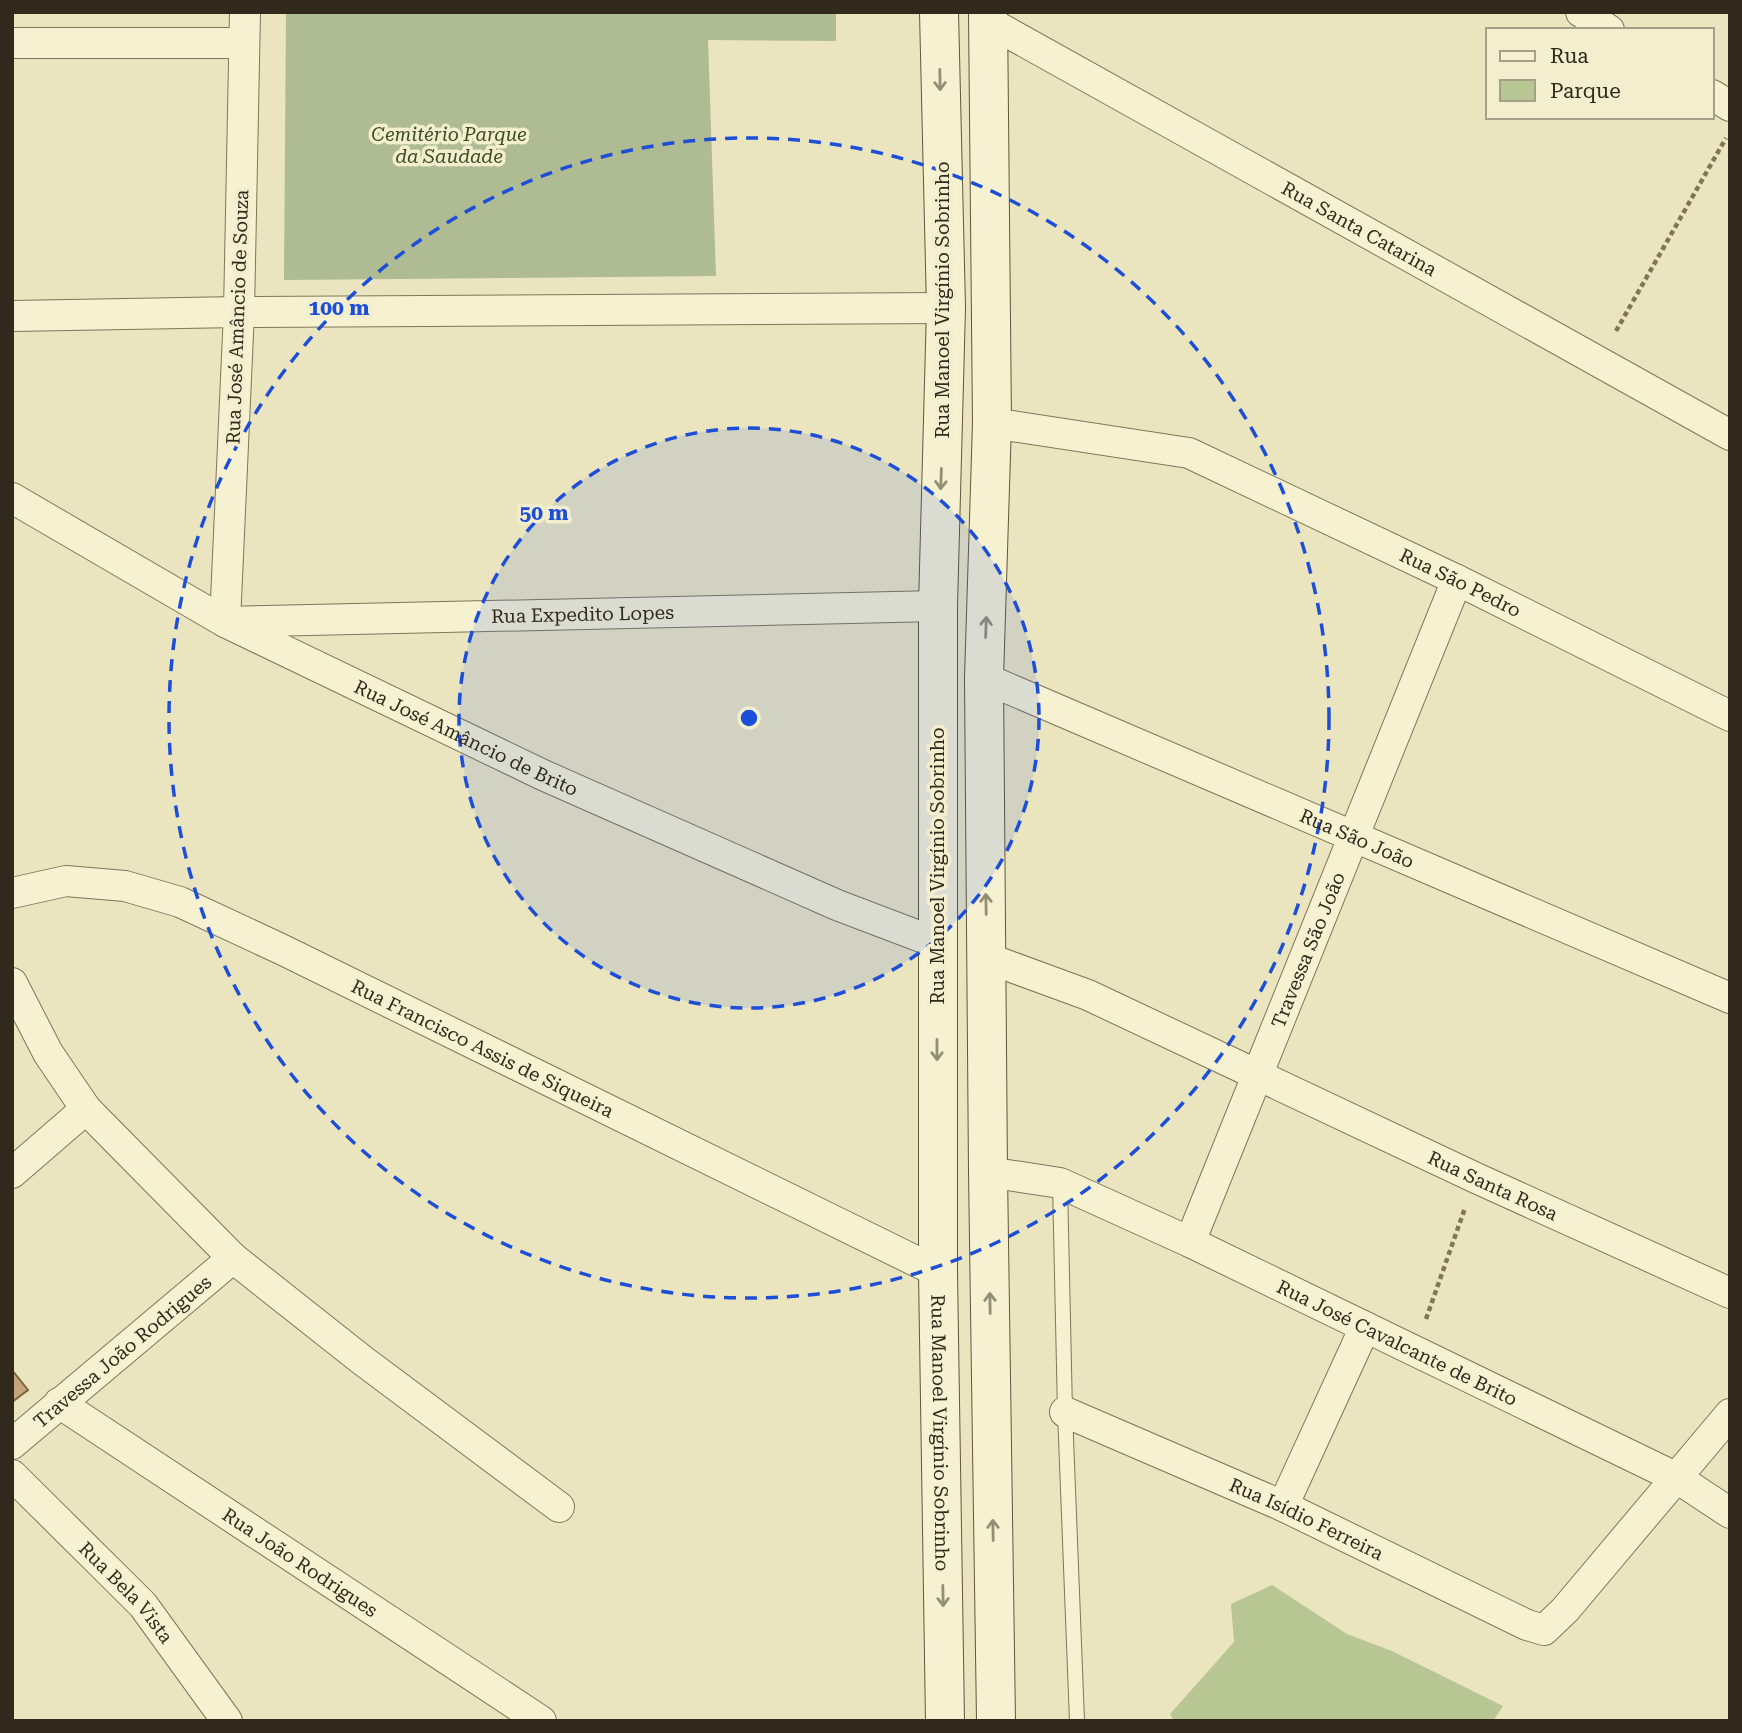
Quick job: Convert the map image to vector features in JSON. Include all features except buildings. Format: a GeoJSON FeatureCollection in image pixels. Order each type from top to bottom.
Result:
{"type":"FeatureCollection","features":[{"type":"Feature","properties":{"kind":"main road","name":"Rua Manoel Virgínio Sobrinho"},"geometry":{"type":"LineString","coordinates":[[939,12],[946,308],[938,606],[937,1272],[945,1721]]}},
{"type":"Feature","properties":{"kind":"main road"},"geometry":{"type":"LineString","coordinates":[[988,17],[992,424],[984,678],[996,1721]]}},
{"type":"Feature","properties":{"kind":"street","name":"Rua José Amâncio de Souza"},"geometry":{"type":"LineString","coordinates":[[225,622],[239,312],[245,12]]}},
{"type":"Feature","properties":{"kind":"street"},"geometry":{"type":"LineString","coordinates":[[1581,12],[1606,28]]}},
{"type":"Feature","properties":{"kind":"street","name":"Rua Santa Catarina"},"geometry":{"type":"LineString","coordinates":[[988,17],[1730,435]]}},
{"type":"Feature","properties":{"kind":"street"},"geometry":{"type":"LineString","coordinates":[[12,43],[244,43]]}},
{"type":"Feature","properties":{"kind":"street"},"geometry":{"type":"LineString","coordinates":[[1714,96],[1730,106]]}},
{"type":"Feature","properties":{"kind":"street"},"geometry":{"type":"LineString","coordinates":[[12,316],[946,308]]}},
{"type":"Feature","properties":{"kind":"street","name":"Rua São Pedro"},"geometry":{"type":"LineString","coordinates":[[992,424],[1189,453],[1457,580],[1730,716]]}},
{"type":"Feature","properties":{"kind":"street","name":"Rua José Amâncio de Brito"},"geometry":{"type":"LineString","coordinates":[[12,498],[225,622],[543,775],[825,900],[937,943]]}},
{"type":"Feature","properties":{"kind":"street","name":"Travessa São João"},"geometry":{"type":"LineString","coordinates":[[1190,1242],[1457,580]]}},
{"type":"Feature","properties":{"kind":"street","name":"Rua Expedito Lopes"},"geometry":{"type":"LineString","coordinates":[[225,622],[938,606]]}},
{"type":"Feature","properties":{"kind":"street","name":"Rua São João"},"geometry":{"type":"LineString","coordinates":[[984,678],[1730,998]]}},
{"type":"Feature","properties":{"kind":"street","name":"Rua Francisco Assis de Siqueira"},"geometry":{"type":"LineString","coordinates":[[12,893],[66,881],[125,886],[180,902],[283,950],[937,1272]]}},
{"type":"Feature","properties":{"kind":"street","name":"Rua Santa Rosa"},"geometry":{"type":"LineString","coordinates":[[987,958],[1088,995],[1476,1178],[1730,1293]]}},
{"type":"Feature","properties":{"kind":"street"},"geometry":{"type":"LineString","coordinates":[[12,983],[48,1053],[86,1110],[233,1258],[362,1360],[559,1507]]}},
{"type":"Feature","properties":{"kind":"street"},"geometry":{"type":"LineString","coordinates":[[12,1173],[86,1110]]}},
{"type":"Feature","properties":{"kind":"street","name":"Rua José Cavalcante de Brito"},"geometry":{"type":"LineString","coordinates":[[988,1172],[1059,1183],[1190,1242],[1677,1478],[1730,1513]]}},
{"type":"Feature","properties":{"kind":"street","name":"Travessa João Rodrigues"},"geometry":{"type":"LineString","coordinates":[[12,1444],[233,1258]]}},
{"type":"Feature","properties":{"kind":"street"},"geometry":{"type":"LineString","coordinates":[[1283,1506],[1365,1327]]}},
{"type":"Feature","properties":{"kind":"street","name":"Rua João Rodrigues"},"geometry":{"type":"LineString","coordinates":[[59,1403],[541,1721]]}},
{"type":"Feature","properties":{"kind":"street","name":"Rua Isídio Ferreira"},"geometry":{"type":"LineString","coordinates":[[1065,1412],[1283,1506],[1513,1619],[1544,1630],[1556,1620],[1677,1478]]}},
{"type":"Feature","properties":{"kind":"street"},"geometry":{"type":"LineString","coordinates":[[1677,1478],[1730,1414]]}},
{"type":"Feature","properties":{"kind":"street","name":"Rua Bela Vista"},"geometry":{"type":"LineString","coordinates":[[12,1475],[143,1605],[226,1721]]}},
{"type":"Feature","properties":{"kind":"lane"},"geometry":{"type":"LineString","coordinates":[[1059,1183],[1077,1721]]}},
{"type":"Feature","properties":{"kind":"path"},"geometry":{"type":"LineString","coordinates":[[1598,363],[1730,132]]}},
{"type":"Feature","properties":{"kind":"path"},"geometry":{"type":"LineString","coordinates":[[1415,1350],[1476,1178]]}},
{"type":"Feature","properties":{"kind":"green space","name":"Cemitério Parque da Saudade"},"geometry":{"type":"Polygon","coordinates":[[[286,12],[836,12],[836,41],[708,40],[716,276],[284,280],[286,12]]]}},
{"type":"Feature","properties":{"kind":"green space"},"geometry":{"type":"Polygon","coordinates":[[[1272,1585],[1347,1634],[1392,1651],[1503,1706],[1493,1721],[1174,1721],[1170,1714],[1234,1642],[1231,1604],[1272,1585]]]}}]}
